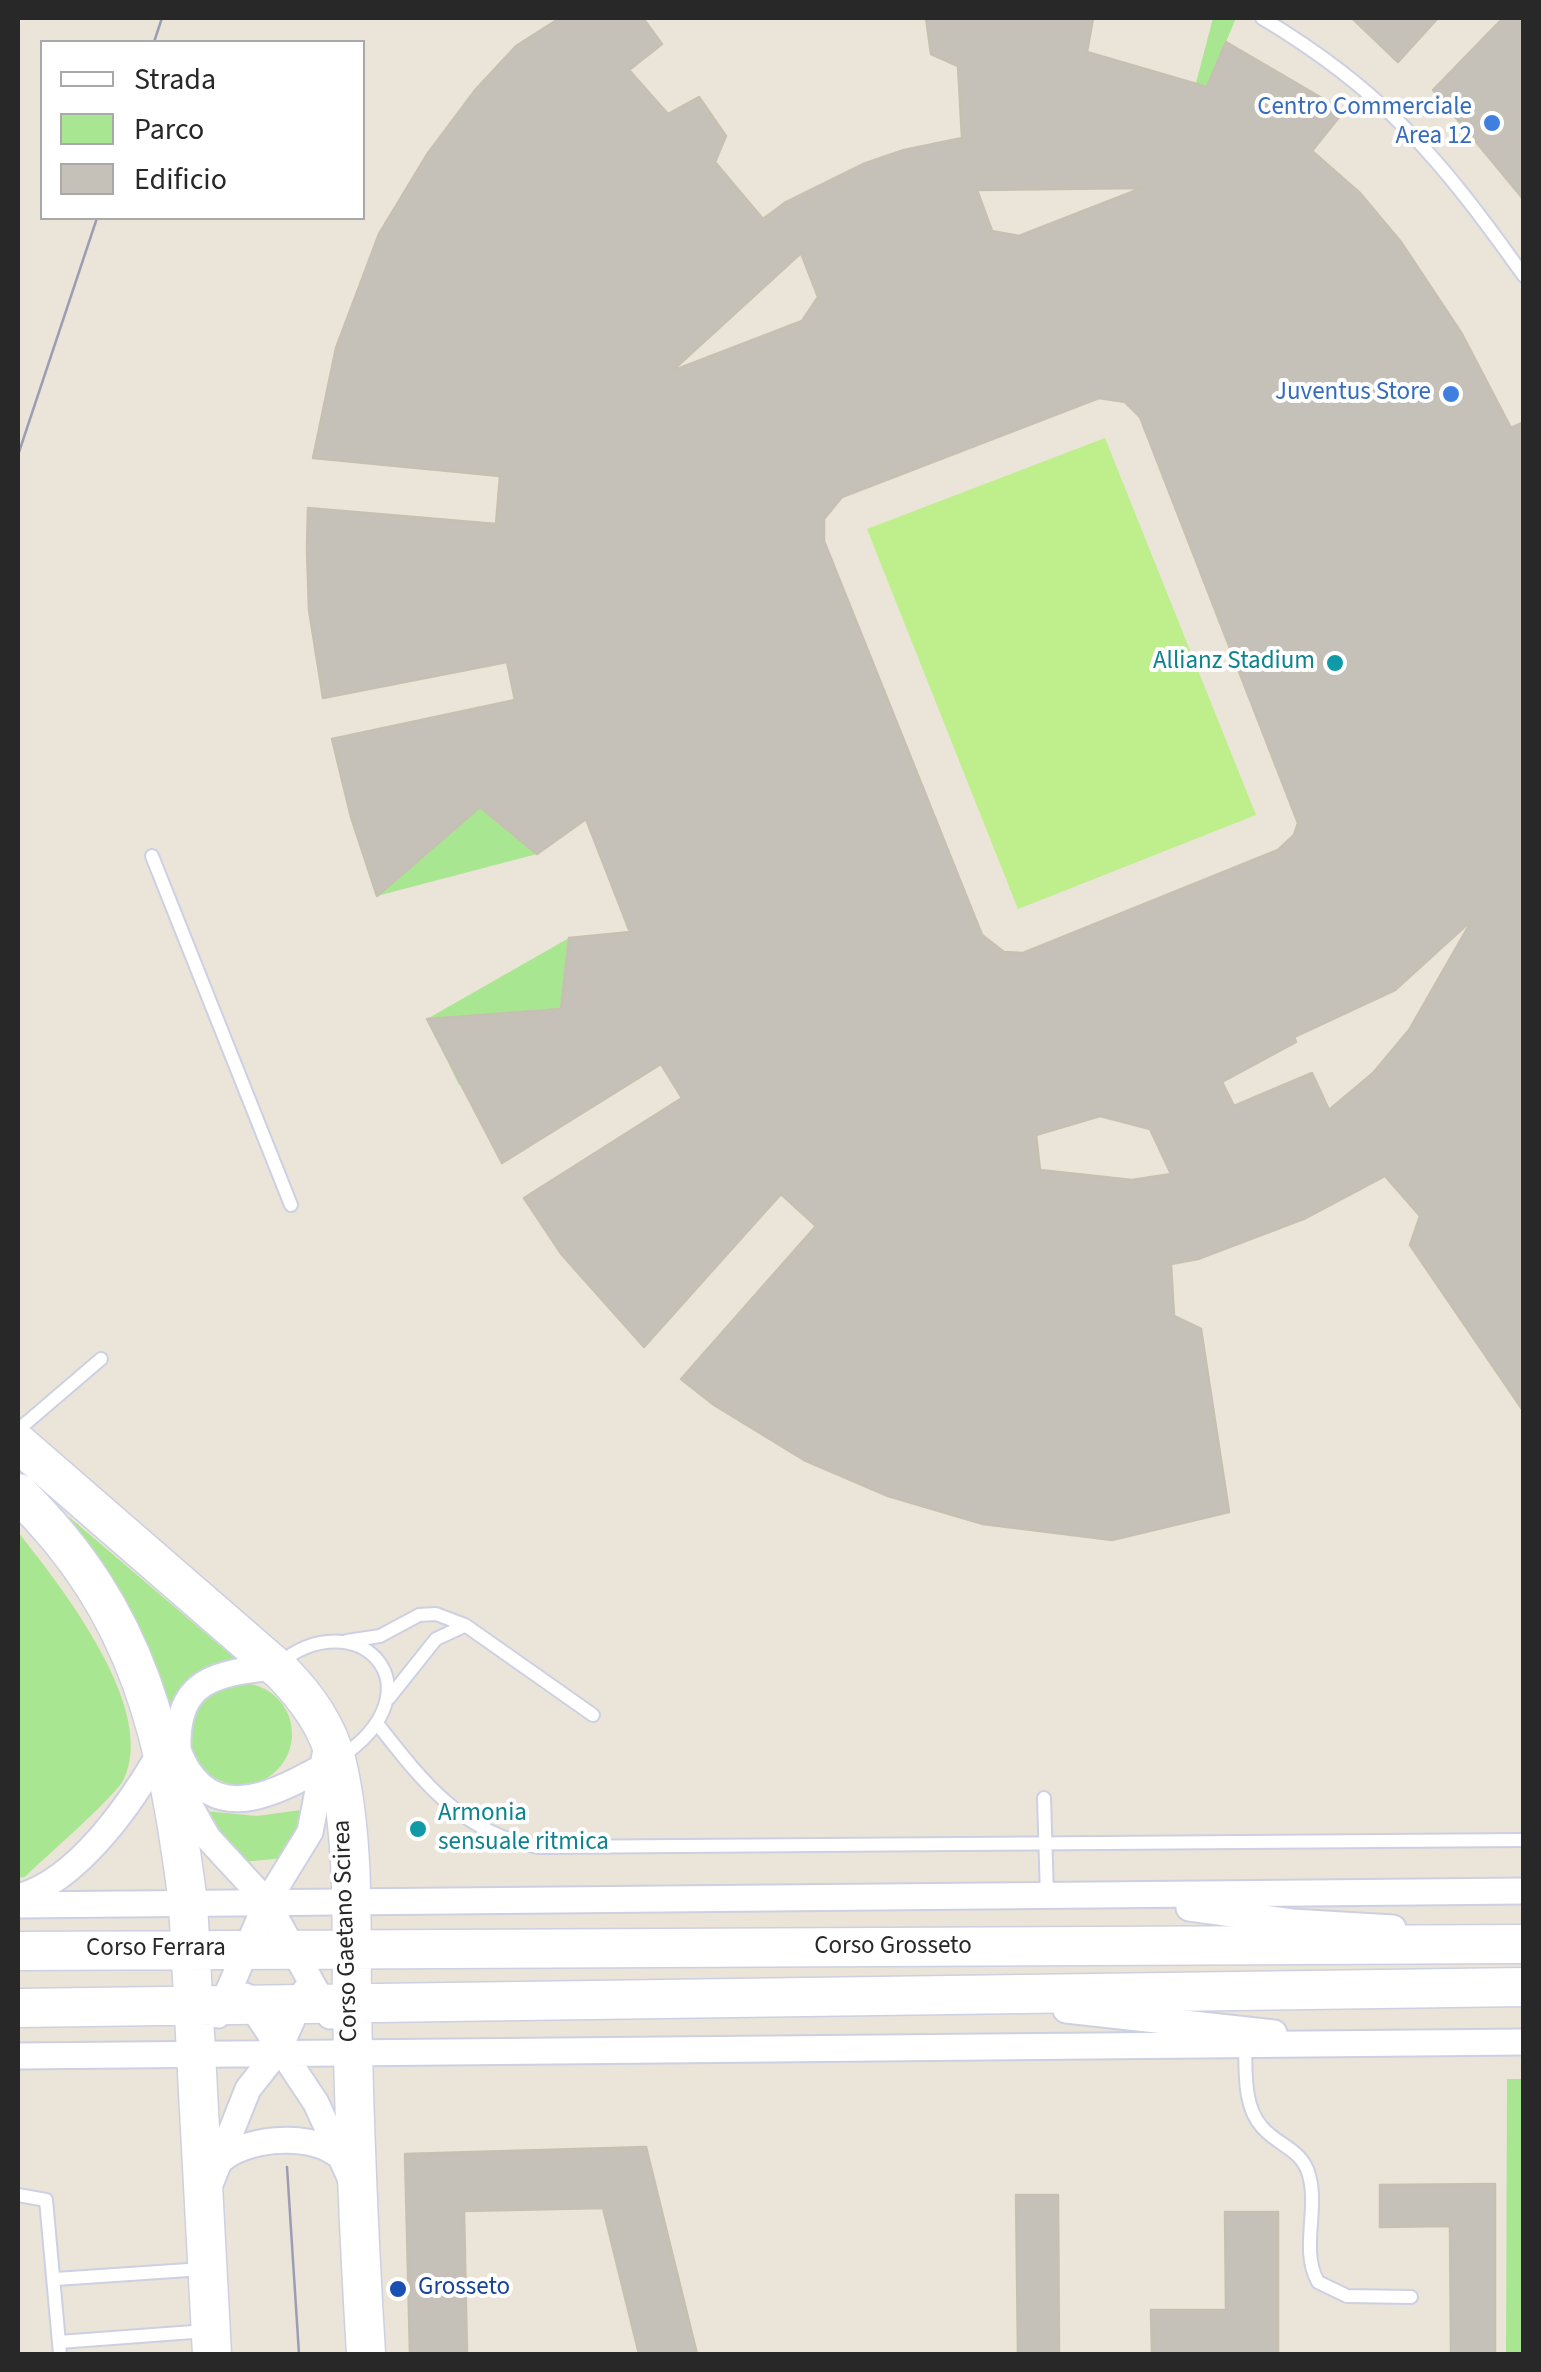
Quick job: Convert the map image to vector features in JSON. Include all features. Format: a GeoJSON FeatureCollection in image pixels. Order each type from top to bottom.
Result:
{"type":"FeatureCollection","features":[{"type":"Feature","properties":{"kind":"main road","name":"Corso Gaetano Scirea"},"geometry":{"type":"LineString","coordinates":[[18,1443],[275,1666],[305,1696],[329,1753],[350,1902],[322,1978],[353,2054],[366,2354]]}},
{"type":"Feature","properties":{"kind":"main road","name":"Corso Gaetano Scirea"},"geometry":{"type":"LineString","coordinates":[[18,1493],[100,1596],[168,1731],[188,1903],[223,1978],[196,2055],[211,2181],[208,2268],[212,2343]]}},
{"type":"Feature","properties":{"kind":"main road","name":"Corso Grosseto"},"geometry":{"type":"LineString","coordinates":[[322,1978],[1508,1944]]}},
{"type":"Feature","properties":{"kind":"main road","name":"Corso Ferrara"},"geometry":{"type":"LineString","coordinates":[[18,1950],[223,1978],[322,1978]]}},
{"type":"Feature","properties":{"kind":"main road","name":"Corso Grosseto"},"geometry":{"type":"LineString","coordinates":[[223,1978],[892,1993],[1524,1987]]}},
{"type":"Feature","properties":{"kind":"main road","name":"Corso Ferrara"},"geometry":{"type":"LineString","coordinates":[[18,2008],[223,1978]]}},
{"type":"Feature","properties":{"kind":"street"},"geometry":{"type":"LineString","coordinates":[[18,1897],[47,1886],[79,1858],[138,1791],[183,1706],[204,1682],[221,1674],[275,1666]]}},
{"type":"Feature","properties":{"kind":"street","name":"Corso Gaetano Scirea"},"geometry":{"type":"LineString","coordinates":[[168,1731],[191,1776],[230,1799],[261,1797],[329,1753]]}},
{"type":"Feature","properties":{"kind":"street","name":"Corso Gaetano Scirea"},"geometry":{"type":"LineString","coordinates":[[168,1731],[179,1785],[180,1832]]}},
{"type":"Feature","properties":{"kind":"street","name":"Corso Gaetano Scirea"},"geometry":{"type":"LineString","coordinates":[[223,1978],[310,1832],[329,1753]]}},
{"type":"Feature","properties":{"kind":"street","name":"Corso Gaetano Scirea"},"geometry":{"type":"LineString","coordinates":[[179,1785],[201,1828],[267,1902],[322,1978]]}},
{"type":"Feature","properties":{"kind":"street","name":"Corso Grosseto"},"geometry":{"type":"LineString","coordinates":[[267,1902],[1524,1891]]}},
{"type":"Feature","properties":{"kind":"street","name":"Corso Grosseto"},"geometry":{"type":"LineString","coordinates":[[1127,1897],[1292,1922],[1399,1928],[1508,1944]]}},
{"type":"Feature","properties":{"kind":"street","name":"Corso Ferrara"},"geometry":{"type":"LineString","coordinates":[[18,1904],[267,1902]]}},
{"type":"Feature","properties":{"kind":"street"},"geometry":{"type":"LineString","coordinates":[[223,1978],[316,2103],[356,2190]]}},
{"type":"Feature","properties":{"kind":"street"},"geometry":{"type":"LineString","coordinates":[[211,2181],[248,2090],[278,2052],[322,1978]]}},
{"type":"Feature","properties":{"kind":"street","name":"Corso Grosseto"},"geometry":{"type":"LineString","coordinates":[[892,1993],[1242,2028],[1330,2044]]}},
{"type":"Feature","properties":{"kind":"street","name":"Corso Grosseto"},"geometry":{"type":"LineString","coordinates":[[278,2052],[1524,2042]]}},
{"type":"Feature","properties":{"kind":"street"},"geometry":{"type":"LineString","coordinates":[[18,2056],[278,2052]]}},
{"type":"Feature","properties":{"kind":"street"},"geometry":{"type":"LineString","coordinates":[[211,2181],[244,2145],[315,2142],[336,2153]]}},
{"type":"Feature","properties":{"kind":"lane"},"geometry":{"type":"LineString","coordinates":[[1262,18],[1320,52],[1424,144],[1524,276]]}},
{"type":"Feature","properties":{"kind":"lane"},"geometry":{"type":"LineString","coordinates":[[152,856],[291,1205]]}},
{"type":"Feature","properties":{"kind":"lane"},"geometry":{"type":"LineString","coordinates":[[18,1430],[59,1390],[101,1359]]}},
{"type":"Feature","properties":{"kind":"lane"},"geometry":{"type":"LineString","coordinates":[[275,1666],[297,1650],[380,1636],[428,1614],[465,1626],[593,1715]]}},
{"type":"Feature","properties":{"kind":"lane"},"geometry":{"type":"LineString","coordinates":[[329,1753],[378,1726],[388,1698],[436,1639],[465,1626]]}},
{"type":"Feature","properties":{"kind":"lane"},"geometry":{"type":"LineString","coordinates":[[347,1642],[381,1665],[388,1698]]}},
{"type":"Feature","properties":{"kind":"lane"},"geometry":{"type":"LineString","coordinates":[[378,1726],[441,1800],[492,1832],[528,1845],[1524,1840]]}},
{"type":"Feature","properties":{"kind":"lane"},"geometry":{"type":"LineString","coordinates":[[1044,1798],[1047,1898]]}},
{"type":"Feature","properties":{"kind":"lane"},"geometry":{"type":"LineString","coordinates":[[1246,2046],[1251,2110],[1260,2126],[1298,2154],[1308,2171],[1311,2264],[1318,2282],[1347,2296],[1411,2297]]}},
{"type":"Feature","properties":{"kind":"lane"},"geometry":{"type":"LineString","coordinates":[[18,2195],[46,2200],[60,2348],[212,2343]]}},
{"type":"Feature","properties":{"kind":"lane"},"geometry":{"type":"LineString","coordinates":[[56,2279],[208,2268]]}},
{"type":"Feature","properties":{"kind":"green space"},"geometry":{"type":"Polygon","coordinates":[[[1213,18],[1236,18],[1207,87],[1196,83],[1213,18]]]}},
{"type":"Feature","properties":{"kind":"green space"},"geometry":{"type":"Polygon","coordinates":[[[1105,438],[1256,815],[1018,909],[867,529],[1105,438]]]}},
{"type":"Feature","properties":{"kind":"green space"},"geometry":{"type":"Polygon","coordinates":[[[523,778],[480,807],[537,854],[377,896],[353,825],[523,778]]]}},
{"type":"Feature","properties":{"kind":"green space"},"geometry":{"type":"Polygon","coordinates":[[[569,938],[610,1005],[459,1085],[427,1019],[569,938]]]}},
{"type":"Feature","properties":{"kind":"green space"},"geometry":{"type":"Polygon","coordinates":[[[69,1517],[237,1660],[196,1676],[166,1709],[61,1522],[69,1517]]]}},
{"type":"Feature","properties":{"kind":"green space"},"geometry":{"type":"Polygon","coordinates":[[[18,1532],[79,1614],[99,1648],[128,1718],[131,1750],[124,1779],[118,1787],[25,1877],[18,1878],[18,1532]]]}},
{"type":"Feature","properties":{"kind":"green space"},"geometry":{"type":"Polygon","coordinates":[[[241,1683],[260,1687],[277,1698],[288,1715],[292,1734],[288,1753],[277,1770],[260,1781],[241,1785],[222,1781],[205,1770],[194,1753],[190,1734],[194,1715],[205,1698],[222,1687],[241,1683]]]}},
{"type":"Feature","properties":{"kind":"green space"},"geometry":{"type":"Polygon","coordinates":[[[308,1809],[285,1858],[242,1862],[205,1811],[257,1816],[308,1809]]]}},
{"type":"Feature","properties":{"kind":"green space"},"geometry":{"type":"Polygon","coordinates":[[[1507,2079],[1523,2079],[1523,2354],[1506,2354],[1507,2079]]]}},
{"type":"Feature","properties":{"kind":"building"},"geometry":{"type":"Polygon","coordinates":[[[560,18],[643,18],[662,44],[629,70],[668,114],[699,97],[726,136],[715,162],[763,219],[786,202],[863,164],[904,150],[962,138],[958,66],[931,54],[926,18],[1093,18],[1087,52],[1207,87],[1226,42],[1344,111],[1312,151],[1360,193],[1401,242],[1462,334],[1511,428],[1524,422],[1524,1412],[1410,1245],[1420,1216],[1385,1176],[1306,1218],[1198,1259],[1171,1264],[1174,1316],[1201,1329],[1229,1512],[1112,1540],[983,1524],[888,1496],[804,1460],[714,1405],[681,1379],[816,1226],[781,1194],[644,1347],[562,1255],[524,1198],[682,1098],[661,1064],[502,1163],[427,1019],[561,1009],[569,938],[630,932],[586,819],[537,854],[480,807],[377,896],[351,817],[332,739],[515,700],[507,662],[323,698],[309,610],[308,508],[496,524],[500,476],[313,458],[336,348],[379,234],[428,153],[476,89],[516,46],[560,18]],[[1142,188],[977,190],[992,231],[1019,236],[1142,188]],[[801,253],[672,371],[802,321],[818,297],[801,253]],[[1099,398],[842,497],[824,519],[824,541],[982,935],[1004,952],[1023,953],[1278,850],[1294,835],[1298,823],[1140,417],[1125,402],[1099,398]],[[1472,920],[1395,990],[1294,1037],[1296,1042],[1222,1082],[1234,1106],[1312,1073],[1329,1110],[1373,1073],[1409,1030],[1472,920]],[[1100,1116],[1036,1135],[1040,1170],[1132,1180],[1171,1174],[1150,1129],[1100,1116]]]}},
{"type":"Feature","properties":{"kind":"building"},"geometry":{"type":"Polygon","coordinates":[[[1352,18],[1438,18],[1398,62],[1352,18]]]}},
{"type":"Feature","properties":{"kind":"building","name":"Centro Commerciale Area 12"},"geometry":{"type":"Polygon","coordinates":[[[1503,18],[1524,18],[1524,200],[1433,90],[1503,18]]]}},
{"type":"Feature","properties":{"kind":"building"},"geometry":{"type":"Polygon","coordinates":[[[646,2147],[697,2354],[639,2354],[603,2208],[464,2211],[467,2354],[410,2354],[405,2154],[646,2147]]]}},
{"type":"Feature","properties":{"kind":"building"},"geometry":{"type":"Polygon","coordinates":[[[1495,2184],[1495,2354],[1451,2354],[1450,2226],[1380,2227],[1380,2185],[1495,2184]]]}},
{"type":"Feature","properties":{"kind":"building"},"geometry":{"type":"Polygon","coordinates":[[[1016,2195],[1058,2195],[1059,2354],[1018,2354],[1016,2195]]]}},
{"type":"Feature","properties":{"kind":"building"},"geometry":{"type":"Polygon","coordinates":[[[1225,2212],[1278,2212],[1278,2354],[1152,2354],[1151,2310],[1226,2310],[1225,2212]]]}},
{"type":"Feature","properties":{"kind":"tram line"},"geometry":{"type":"LineString","coordinates":[[155,40],[162,18]]}},
{"type":"Feature","properties":{"kind":"tram line"},"geometry":{"type":"LineString","coordinates":[[18,455],[96,220]]}},
{"type":"Feature","properties":{"kind":"tram line"},"geometry":{"type":"LineString","coordinates":[[287,2167],[299,2354]]}},
{"type":"Feature","properties":{"kind":"place","name":"Centro Commerciale Area 12"},"geometry":{"type":"Point","coordinates":[1492,123]}},
{"type":"Feature","properties":{"kind":"place","name":"Juventus Store"},"geometry":{"type":"Point","coordinates":[1451,394]}},
{"type":"Feature","properties":{"kind":"place","name":"Allianz Stadium"},"geometry":{"type":"Point","coordinates":[1335,663]}},
{"type":"Feature","properties":{"kind":"place","name":"Armonia sensuale ritmica"},"geometry":{"type":"Point","coordinates":[418,1829]}},
{"type":"Feature","properties":{"kind":"place","name":"Grosseto"},"geometry":{"type":"Point","coordinates":[398,2289]}}]}
